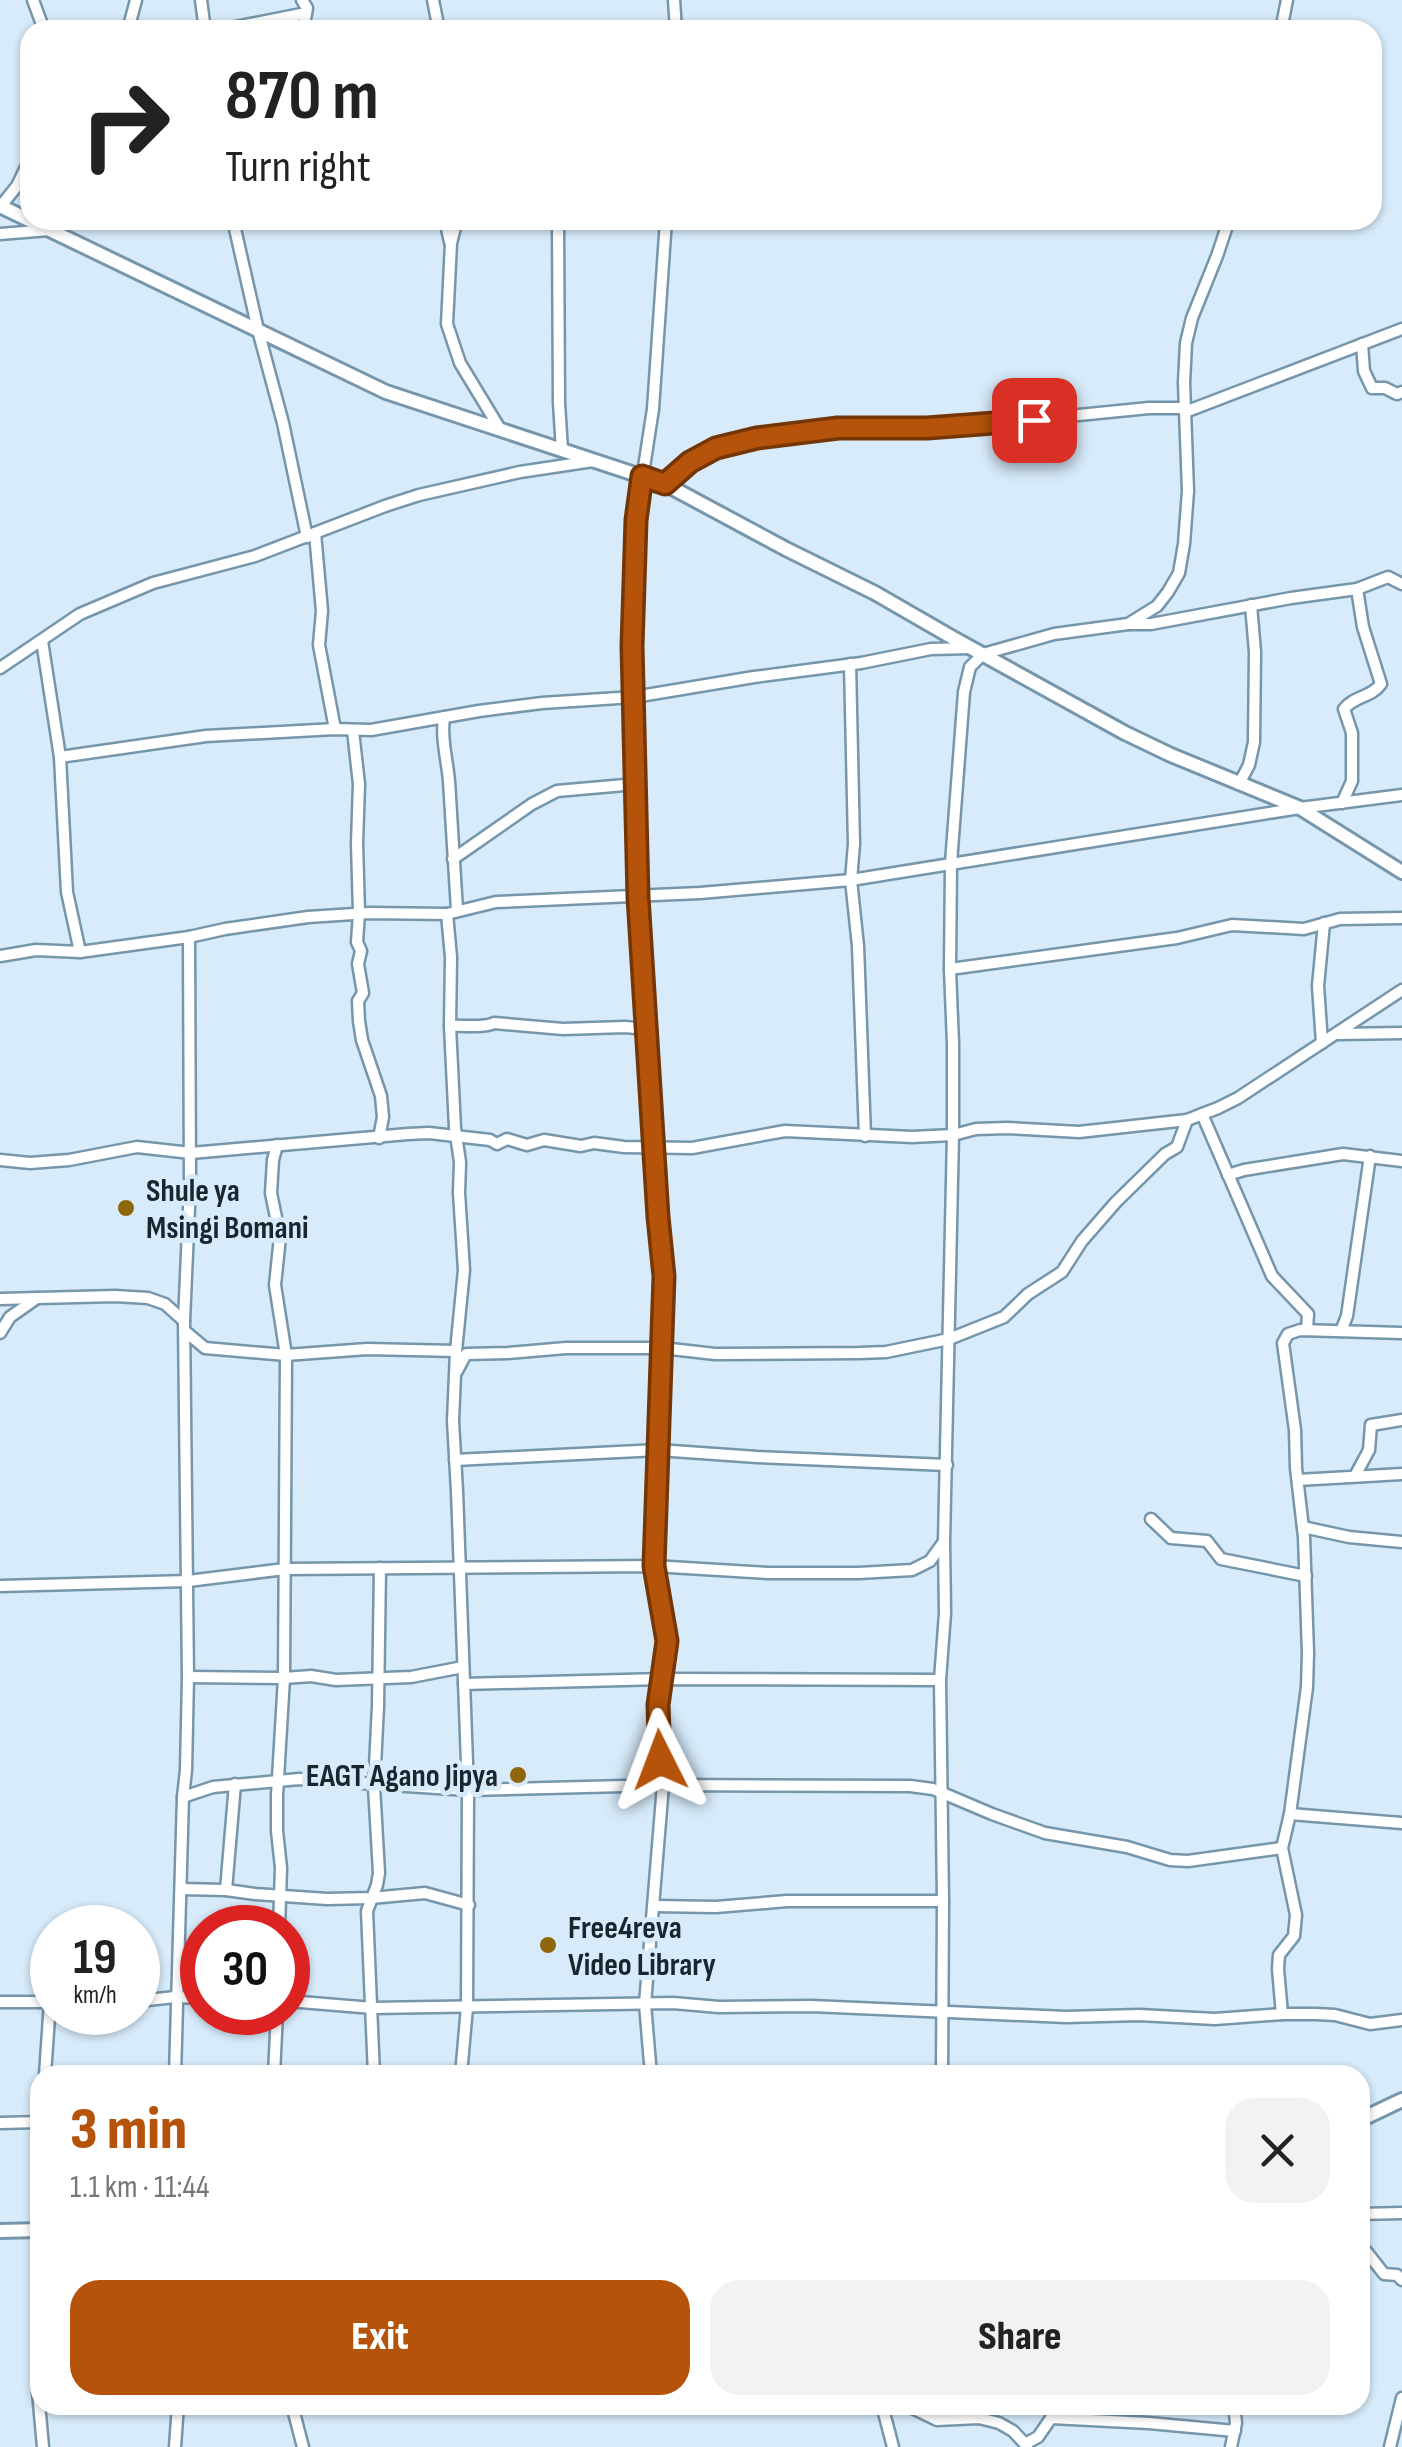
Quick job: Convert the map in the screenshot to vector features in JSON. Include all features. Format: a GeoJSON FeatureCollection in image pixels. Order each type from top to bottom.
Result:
{"type":"FeatureCollection","features":[{"type":"Feature","properties":{"kind":"street"},"geometry":{"type":"LineString","coordinates":[[302,0],[307,8],[305,20]]}},
{"type":"Feature","properties":{"kind":"street"},"geometry":{"type":"LineString","coordinates":[[271,20],[306,13]]}},
{"type":"Feature","properties":{"kind":"street"},"geometry":{"type":"LineString","coordinates":[[0,207],[20,180]]}},
{"type":"Feature","properties":{"kind":"street"},"geometry":{"type":"LineString","coordinates":[[0,234],[50,230],[386,392],[665,484],[875,593],[1126,733],[1300,808],[1402,872]]}},
{"type":"Feature","properties":{"kind":"street"},"geometry":{"type":"LineString","coordinates":[[235,230],[283,422],[297,498],[311,535],[322,611],[319,645],[335,729]]}},
{"type":"Feature","properties":{"kind":"street"},"geometry":{"type":"LineString","coordinates":[[447,230],[447,324],[460,362],[500,429]]}},
{"type":"Feature","properties":{"kind":"street"},"geometry":{"type":"LineString","coordinates":[[450,243],[455,230]]}},
{"type":"Feature","properties":{"kind":"street"},"geometry":{"type":"LineString","coordinates":[[558,230],[562,450]]}},
{"type":"Feature","properties":{"kind":"street"},"geometry":{"type":"LineString","coordinates":[[650,2065],[646,2004],[663,1785],[658,1705],[667,1641],[654,1566],[664,1276],[638,897],[632,646],[636,520],[654,409],[665,230]]}},
{"type":"Feature","properties":{"kind":"street"},"geometry":{"type":"LineString","coordinates":[[1128,624],[1157,606],[1178,572],[1188,493],[1186,343],[1225,230]]}},
{"type":"Feature","properties":{"kind":"street"},"geometry":{"type":"LineString","coordinates":[[665,484],[690,462],[716,448],[808,430],[959,427],[1149,408],[1185,410],[1402,329]]}},
{"type":"Feature","properties":{"kind":"street"},"geometry":{"type":"LineString","coordinates":[[1362,344],[1364,371],[1372,388],[1402,392]]}},
{"type":"Feature","properties":{"kind":"street"},"geometry":{"type":"LineString","coordinates":[[0,668],[80,614],[124,594],[255,556],[419,495],[520,472],[596,461]]}},
{"type":"Feature","properties":{"kind":"street"},"geometry":{"type":"LineString","coordinates":[[60,756],[206,736],[389,728],[542,703],[634,698],[931,649],[977,651],[1054,634],[1151,624],[1357,589],[1388,577],[1402,584]]}},
{"type":"Feature","properties":{"kind":"street"},"geometry":{"type":"LineString","coordinates":[[1342,803],[1352,781],[1352,732],[1344,709],[1381,684],[1362,627],[1357,589]]}},
{"type":"Feature","properties":{"kind":"street"},"geometry":{"type":"LineString","coordinates":[[1239,784],[1253,752],[1255,652],[1250,605]]}},
{"type":"Feature","properties":{"kind":"street"},"geometry":{"type":"LineString","coordinates":[[42,641],[60,756],[67,892],[80,952]]}},
{"type":"Feature","properties":{"kind":"street"},"geometry":{"type":"LineString","coordinates":[[942,2065],[940,1680],[945,1613],[953,1135],[951,864],[964,692],[977,651]]}},
{"type":"Feature","properties":{"kind":"street"},"geometry":{"type":"LineString","coordinates":[[850,664],[854,844],[851,880],[858,946],[865,1136]]}},
{"type":"Feature","properties":{"kind":"street"},"geometry":{"type":"LineString","coordinates":[[444,717],[453,859],[450,1026],[464,1270],[453,1421],[468,1790],[467,2007],[462,2065]]}},
{"type":"Feature","properties":{"kind":"street"},"geometry":{"type":"LineString","coordinates":[[354,731],[359,784],[359,1022],[381,1096],[379,1138]]}},
{"type":"Feature","properties":{"kind":"street"},"geometry":{"type":"LineString","coordinates":[[453,859],[557,791],[636,784]]}},
{"type":"Feature","properties":{"kind":"street"},"geometry":{"type":"LineString","coordinates":[[0,956],[36,950],[80,952],[308,917],[452,912],[496,902],[638,897],[851,880],[1402,794]]}},
{"type":"Feature","properties":{"kind":"street"},"geometry":{"type":"LineString","coordinates":[[950,969],[1176,938],[1232,925],[1304,929],[1340,918],[1402,918]]}},
{"type":"Feature","properties":{"kind":"street"},"geometry":{"type":"LineString","coordinates":[[1322,1043],[1318,986],[1324,923]]}},
{"type":"Feature","properties":{"kind":"street"},"geometry":{"type":"LineString","coordinates":[[175,2065],[188,1677],[185,1326],[190,1153],[189,937]]}},
{"type":"Feature","properties":{"kind":"street"},"geometry":{"type":"LineString","coordinates":[[0,1160],[69,1160],[137,1147],[190,1153],[429,1133],[497,1144],[507,1140],[527,1145],[544,1140],[581,1146],[594,1143],[692,1148],[802,1130],[865,1136],[953,1135],[976,1129],[1008,1128],[1079,1132],[1187,1120],[1238,1098],[1402,990]]}},
{"type":"Feature","properties":{"kind":"street"},"geometry":{"type":"LineString","coordinates":[[450,1026],[646,1029]]}},
{"type":"Feature","properties":{"kind":"street"},"geometry":{"type":"LineString","coordinates":[[1335,1034],[1402,1033]]}},
{"type":"Feature","properties":{"kind":"street"},"geometry":{"type":"LineString","coordinates":[[1202,1114],[1272,1276],[1308,1314],[1307,1330]]}},
{"type":"Feature","properties":{"kind":"street"},"geometry":{"type":"LineString","coordinates":[[455,1377],[466,1354],[566,1348],[662,1348],[715,1354],[872,1353],[949,1339],[1008,1315],[1028,1294],[1062,1272],[1107,1211],[1153,1164],[1177,1147],[1187,1120]]}},
{"type":"Feature","properties":{"kind":"street"},"geometry":{"type":"LineString","coordinates":[[277,1145],[272,1193],[280,1237],[275,1286],[286,1356],[284,1678],[277,1831],[280,1905]]}},
{"type":"Feature","properties":{"kind":"street"},"geometry":{"type":"LineString","coordinates":[[1228,1175],[1343,1154],[1402,1161]]}},
{"type":"Feature","properties":{"kind":"street"},"geometry":{"type":"LineString","coordinates":[[1341,1331],[1348,1310],[1370,1156]]}},
{"type":"Feature","properties":{"kind":"street"},"geometry":{"type":"LineString","coordinates":[[0,1334],[10,1317],[38,1297]]}},
{"type":"Feature","properties":{"kind":"street"},"geometry":{"type":"LineString","coordinates":[[0,1300],[148,1298],[166,1304],[205,1348],[286,1356],[393,1348],[456,1351]]}},
{"type":"Feature","properties":{"kind":"street"},"geometry":{"type":"LineString","coordinates":[[1282,2014],[1279,1954],[1294,1936],[1296,1915],[1282,1848],[1307,1687],[1303,1528],[1284,1343],[1288,1334],[1307,1330],[1402,1333]]}},
{"type":"Feature","properties":{"kind":"street"},"geometry":{"type":"LineString","coordinates":[[1355,1476],[1370,1446],[1370,1425],[1402,1420]]}},
{"type":"Feature","properties":{"kind":"street"},"geometry":{"type":"LineString","coordinates":[[456,1460],[658,1450],[947,1465]]}},
{"type":"Feature","properties":{"kind":"street"},"geometry":{"type":"LineString","coordinates":[[1298,1480],[1402,1474]]}},
{"type":"Feature","properties":{"kind":"street"},"geometry":{"type":"LineString","coordinates":[[1152,1519],[1171,1538],[1207,1541],[1221,1558],[1306,1576]]}},
{"type":"Feature","properties":{"kind":"street"},"geometry":{"type":"LineString","coordinates":[[1303,1528],[1402,1542]]}},
{"type":"Feature","properties":{"kind":"street"},"geometry":{"type":"LineString","coordinates":[[0,1586],[188,1581],[285,1569],[654,1566],[768,1573],[912,1570],[930,1562],[944,1542]]}},
{"type":"Feature","properties":{"kind":"street"},"geometry":{"type":"LineString","coordinates":[[374,2065],[367,1911],[379,1873],[374,1786],[380,1568]]}},
{"type":"Feature","properties":{"kind":"street"},"geometry":{"type":"LineString","coordinates":[[188,1677],[301,1676],[336,1680],[410,1677],[463,1667]]}},
{"type":"Feature","properties":{"kind":"street"},"geometry":{"type":"LineString","coordinates":[[464,1684],[940,1680]]}},
{"type":"Feature","properties":{"kind":"street"},"geometry":{"type":"LineString","coordinates":[[183,1797],[213,1787],[299,1779],[468,1790],[663,1785],[910,1786],[926,1787],[1045,1834],[1127,1847],[1170,1860],[1282,1848]]}},
{"type":"Feature","properties":{"kind":"street"},"geometry":{"type":"LineString","coordinates":[[226,1890],[235,1784]]}},
{"type":"Feature","properties":{"kind":"street"},"geometry":{"type":"LineString","coordinates":[[1290,1814],[1402,1822]]}},
{"type":"Feature","properties":{"kind":"street"},"geometry":{"type":"LineString","coordinates":[[181,1889],[327,1898],[426,1893],[469,1906]]}},
{"type":"Feature","properties":{"kind":"street"},"geometry":{"type":"LineString","coordinates":[[654,1906],[943,1900]]}},
{"type":"Feature","properties":{"kind":"street"},"geometry":{"type":"LineString","coordinates":[[160,1999],[180,1997]]}},
{"type":"Feature","properties":{"kind":"street"},"geometry":{"type":"LineString","coordinates":[[0,2002],[30,2002]]}},
{"type":"Feature","properties":{"kind":"street"},"geometry":{"type":"LineString","coordinates":[[310,2002],[373,2008],[673,2002],[742,2008],[811,2006],[1066,2016],[1335,2015],[1370,2024],[1402,2020]]}},
{"type":"Feature","properties":{"kind":"street"},"geometry":{"type":"LineString","coordinates":[[46,2065],[48,2035]]}},
{"type":"Feature","properties":{"kind":"street"},"geometry":{"type":"LineString","coordinates":[[274,2065],[276,2035]]}},
{"type":"Feature","properties":{"kind":"street"},"geometry":{"type":"LineString","coordinates":[[1370,2115],[1402,2100]]}},
{"type":"Feature","properties":{"kind":"street"},"geometry":{"type":"LineString","coordinates":[[0,2123],[30,2122]]}},
{"type":"Feature","properties":{"kind":"street"},"geometry":{"type":"LineString","coordinates":[[1370,2214],[1402,2213]]}},
{"type":"Feature","properties":{"kind":"street"},"geometry":{"type":"LineString","coordinates":[[0,2231],[30,2230]]}},
{"type":"Feature","properties":{"kind":"street"},"geometry":{"type":"LineString","coordinates":[[1370,2256],[1384,2274],[1402,2280]]}},
{"type":"Feature","properties":{"kind":"street"},"geometry":{"type":"LineString","coordinates":[[1391,2446],[1402,2398]]}},
{"type":"Feature","properties":{"kind":"street"},"geometry":{"type":"LineString","coordinates":[[40,2415],[43,2447]]}},
{"type":"Feature","properties":{"kind":"street"},"geometry":{"type":"LineString","coordinates":[[175,2447],[177,2415]]}},
{"type":"Feature","properties":{"kind":"street"},"geometry":{"type":"LineString","coordinates":[[295,2415],[303,2447]]}},
{"type":"Feature","properties":{"kind":"street"},"geometry":{"type":"LineString","coordinates":[[885,2415],[893,2447]]}},
{"type":"Feature","properties":{"kind":"street"},"geometry":{"type":"LineString","coordinates":[[927,2415],[937,2420],[979,2418],[999,2423],[1026,2445],[1038,2437],[1051,2418],[1235,2431]]}},
{"type":"Feature","properties":{"kind":"street"},"geometry":{"type":"LineString","coordinates":[[1231,2447],[1234,2415]]}},
{"type":"Feature","properties":{"kind":"place","name":"Shule ya Msingi Bomani"},"geometry":{"type":"Point","coordinates":[126,1208]}},
{"type":"Feature","properties":{"kind":"place","name":"EAGT Agano Jipya"},"geometry":{"type":"Point","coordinates":[518,1775]}},
{"type":"Feature","properties":{"kind":"place","name":"Free4reva Video Library"},"geometry":{"type":"Point","coordinates":[548,1945]}},
{"type":"Feature","properties":{"kind":"route"},"geometry":{"type":"LineString","coordinates":[[660,1760],[658,1705],[667,1641],[654,1566],[664,1276],[638,897],[632,646],[636,520],[642,476],[665,484],[690,462],[716,448],[808,430],[959,427],[1034,420]]}}]}
